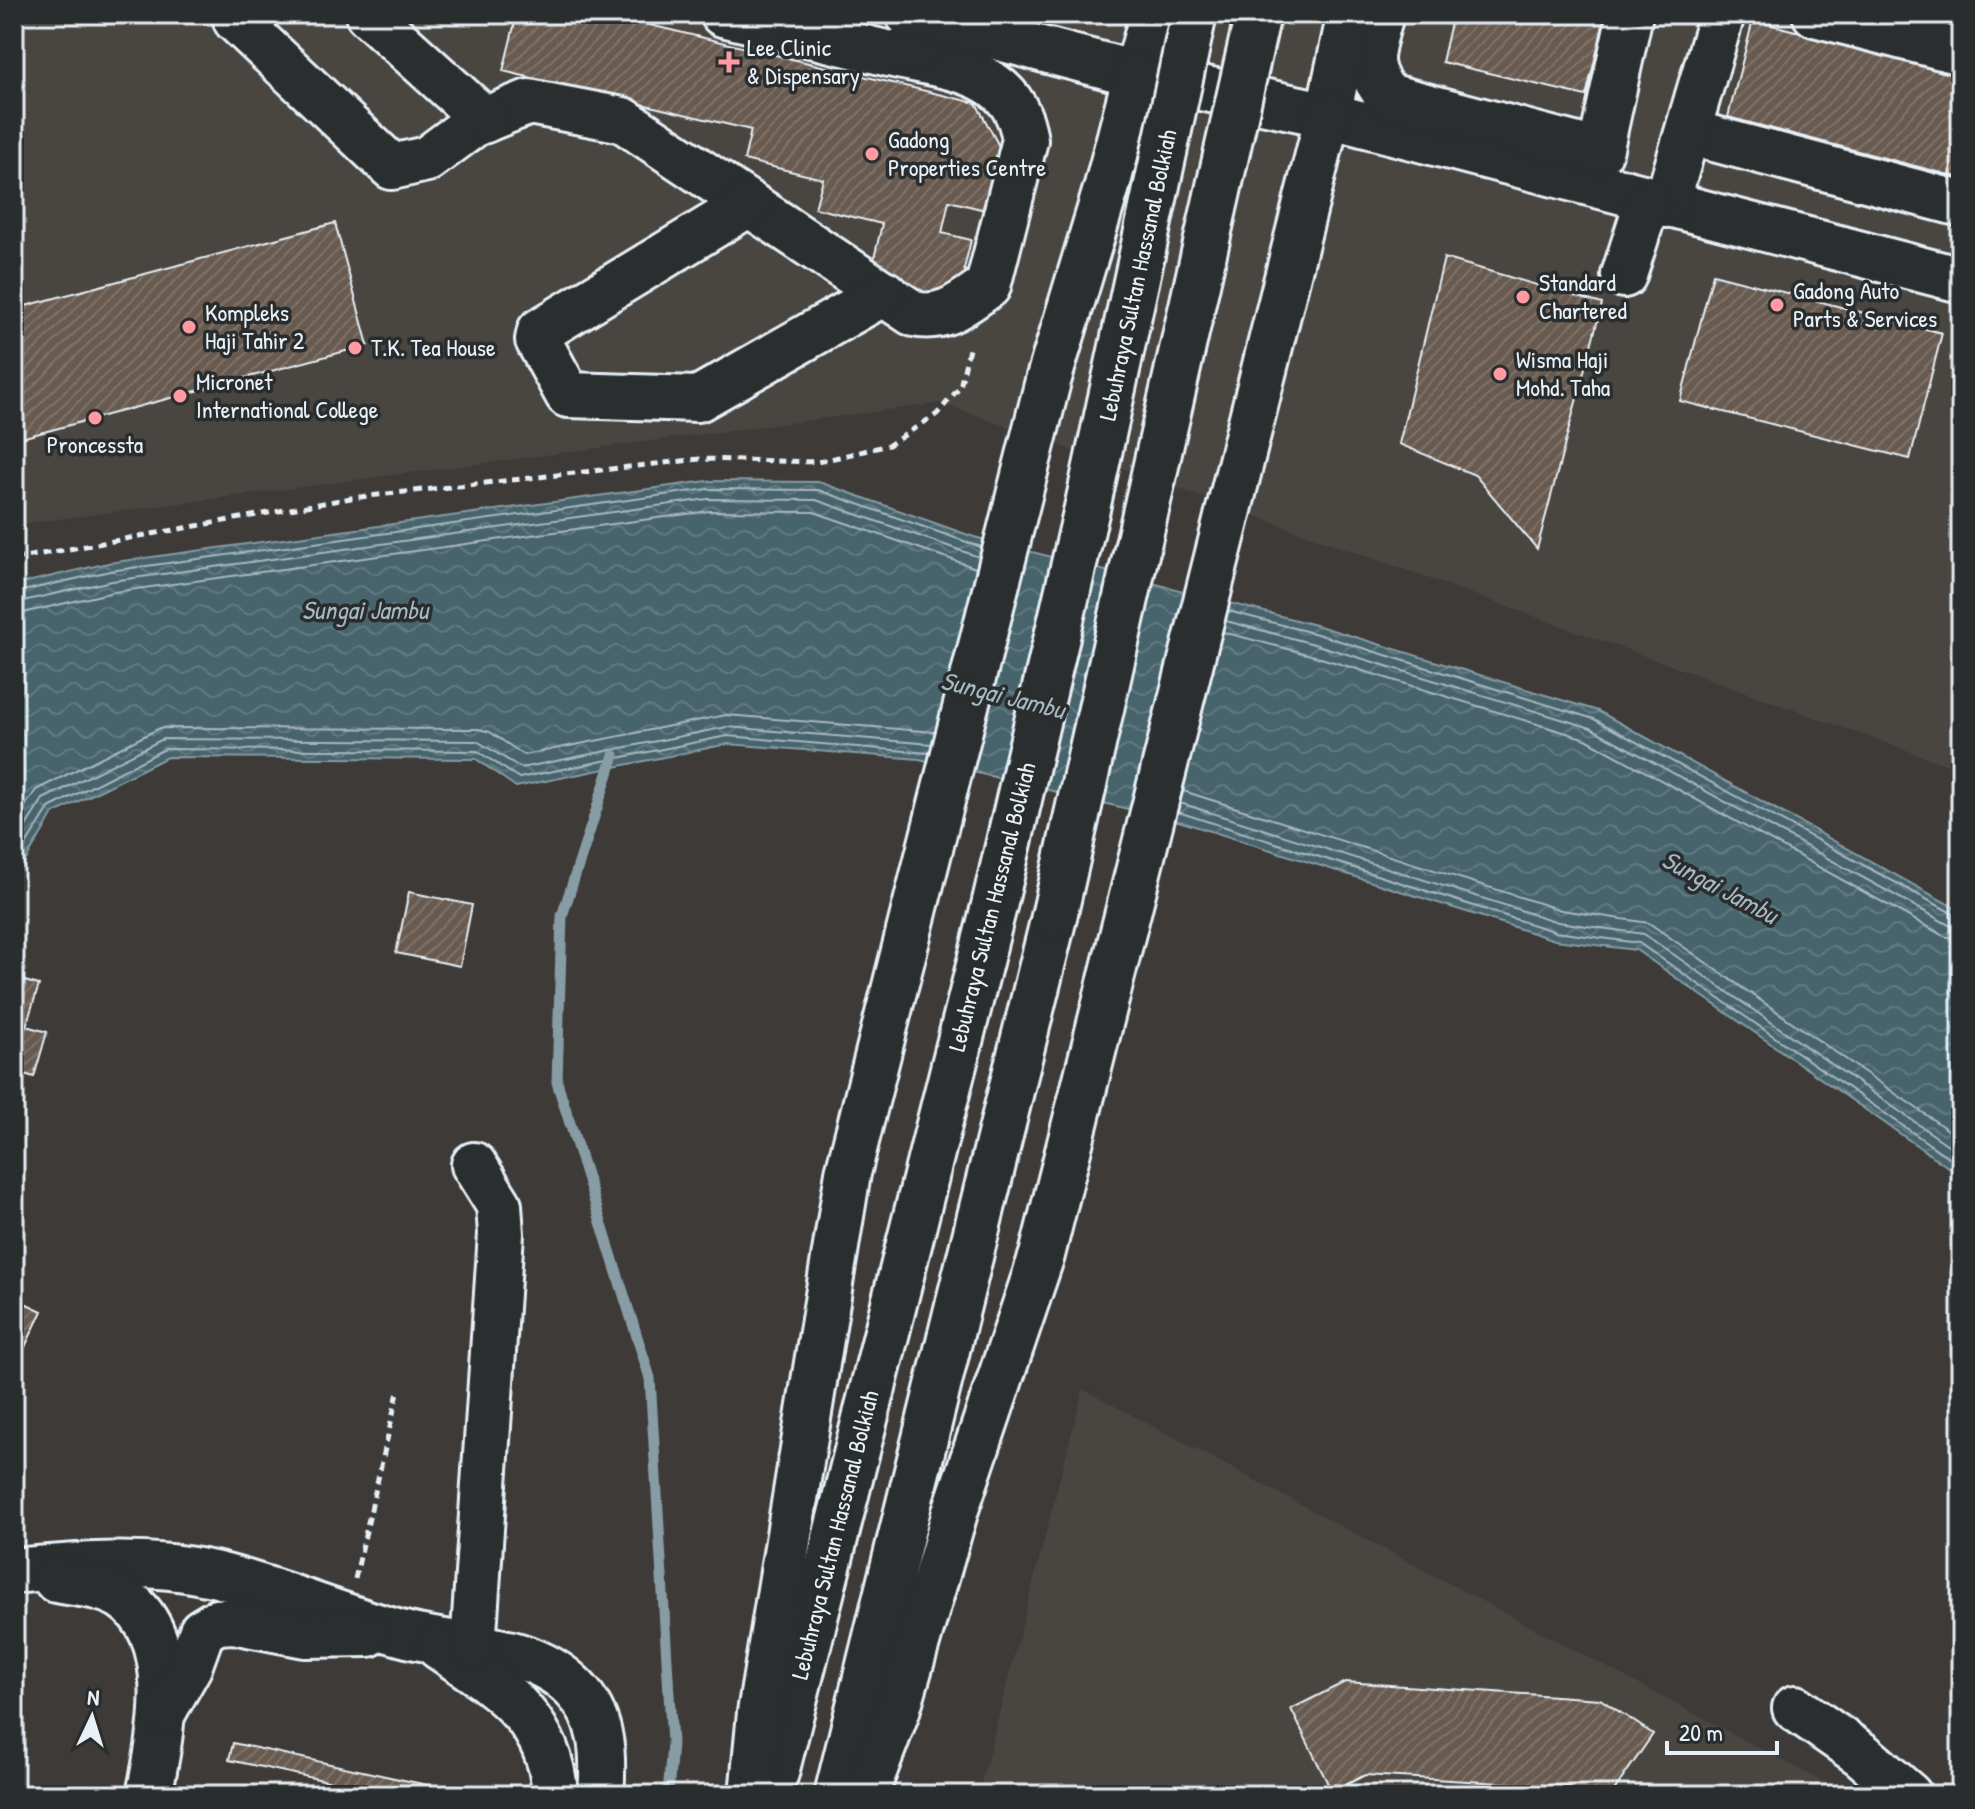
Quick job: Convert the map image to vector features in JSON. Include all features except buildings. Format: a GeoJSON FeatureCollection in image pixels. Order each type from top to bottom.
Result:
{"type":"FeatureCollection","features":[{"type":"Feature","properties":{"kind":"main road"},"geometry":{"type":"LineString","coordinates":[[368,14],[485,120]]}},
{"type":"Feature","properties":{"kind":"main road"},"geometry":{"type":"LineString","coordinates":[[234,16],[392,167],[427,159],[474,124],[529,102],[623,120],[914,314],[932,318],[959,306],[988,286],[1025,140],[1023,123],[1014,103],[992,81],[723,14]]}},
{"type":"Feature","properties":{"kind":"main road"},"geometry":{"type":"LineString","coordinates":[[908,14],[1136,74],[1328,115],[1961,280]]}},
{"type":"Feature","properties":{"kind":"main road"},"geometry":{"type":"LineString","coordinates":[[752,1795],[760,1713],[848,1173],[1048,381],[1107,186],[1153,14]]}},
{"type":"Feature","properties":{"kind":"main road","name":"Lebuhraya Sultan Hassanal Bolkiah"},"geometry":{"type":"LineString","coordinates":[[771,1795],[995,902],[1088,504],[1194,14]]}},
{"type":"Feature","properties":{"kind":"main road"},"geometry":{"type":"LineString","coordinates":[[837,1795],[1054,917],[1258,14]]}},
{"type":"Feature","properties":{"kind":"main road"},"geometry":{"type":"LineString","coordinates":[[865,1795],[897,1711],[956,1509],[1042,1255],[1124,937],[1328,115],[1350,14]]}},
{"type":"Feature","properties":{"kind":"main road"},"geometry":{"type":"LineString","coordinates":[[1381,14],[1369,60],[1374,81],[1388,96],[1600,152],[1630,14]]}},
{"type":"Feature","properties":{"kind":"main road"},"geometry":{"type":"LineString","coordinates":[[1624,275],[1688,132],[1722,14]]}},
{"type":"Feature","properties":{"kind":"main road"},"geometry":{"type":"LineString","coordinates":[[1815,14],[1961,52]]}},
{"type":"Feature","properties":{"kind":"main road"},"geometry":{"type":"LineString","coordinates":[[890,54],[983,34]]}},
{"type":"Feature","properties":{"kind":"main road"},"geometry":{"type":"LineString","coordinates":[[1688,132],[1961,204]]}},
{"type":"Feature","properties":{"kind":"main road"},"geometry":{"type":"LineString","coordinates":[[749,204],[540,331],[538,340],[568,395],[698,399],[884,293]]}},
{"type":"Feature","properties":{"kind":"main road"},"geometry":{"type":"LineString","coordinates":[[473,1647],[501,1234],[499,1205],[474,1165]]}},
{"type":"Feature","properties":{"kind":"main road"},"geometry":{"type":"LineString","coordinates":[[14,1573],[105,1562],[176,1568],[254,1585],[416,1637],[511,1653],[546,1667],[574,1688],[593,1715],[604,1749],[601,1795]]}},
{"type":"Feature","properties":{"kind":"main road"},"geometry":{"type":"LineString","coordinates":[[14,1573],[91,1586],[121,1596],[141,1615],[159,1663],[164,1711],[149,1795]]}},
{"type":"Feature","properties":{"kind":"main road"},"geometry":{"type":"LineString","coordinates":[[164,1711],[189,1667],[202,1631],[217,1622],[233,1621],[305,1635],[416,1637],[505,1693],[536,1726],[549,1757],[555,1795]]}},
{"type":"Feature","properties":{"kind":"main road"},"geometry":{"type":"LineString","coordinates":[[1795,1708],[1861,1754],[1909,1795]]}},
{"type":"Feature","properties":{"kind":"path"},"geometry":{"type":"LineString","coordinates":[[14,559],[351,498],[700,459],[818,462],[889,445],[937,414],[960,387],[971,347],[959,306]]}},
{"type":"Feature","properties":{"kind":"path"},"geometry":{"type":"LineString","coordinates":[[347,1615],[398,1392]]}},
{"type":"Feature","properties":{"kind":"shaded area"},"geometry":{"type":"Polygon","coordinates":[[[14,14],[1961,14],[1961,770],[941,403],[14,525],[14,14]]]}},
{"type":"Feature","properties":{"kind":"shaded area"},"geometry":{"type":"Polygon","coordinates":[[[1083,1389],[1848,1795],[978,1795],[1083,1389]]]}},
{"type":"Feature","properties":{"kind":"water","name":"Sungai Jambu"},"geometry":{"type":"Polygon","coordinates":[[[707,481],[819,482],[974,537],[1319,626],[1598,711],[1961,911],[1961,1176],[1636,950],[1555,940],[1182,822],[919,759],[728,744],[516,787],[476,759],[167,757],[53,814],[14,880],[14,585],[108,563],[707,481]]]}},
{"type":"Feature","properties":{"kind":"waterway"},"geometry":{"type":"LineString","coordinates":[[614,755],[562,916],[557,1082],[650,1378],[672,1743],[668,1795]]}},
{"type":"Feature","properties":{"kind":"place","name":"Lee Clinic & Dispensary"},"geometry":{"type":"Point","coordinates":[729,62]}},
{"type":"Feature","properties":{"kind":"place","name":"Gadong Properties Centre"},"geometry":{"type":"Point","coordinates":[872,154]}},
{"type":"Feature","properties":{"kind":"place","name":"Standard Chartered"},"geometry":{"type":"Point","coordinates":[1523,297]}},
{"type":"Feature","properties":{"kind":"place","name":"Gadong Auto Parts & Services"},"geometry":{"type":"Point","coordinates":[1777,305]}},
{"type":"Feature","properties":{"kind":"place","name":"Kompleks Haji Tahir 2"},"geometry":{"type":"Point","coordinates":[189,327]}},
{"type":"Feature","properties":{"kind":"place","name":"T.K. Tea House"},"geometry":{"type":"Point","coordinates":[355,348]}},
{"type":"Feature","properties":{"kind":"place","name":"Wisma Haji Mohd. Taha"},"geometry":{"type":"Point","coordinates":[1500,374]}},
{"type":"Feature","properties":{"kind":"place","name":"Micronet International College"},"geometry":{"type":"Point","coordinates":[180,396]}},
{"type":"Feature","properties":{"kind":"place","name":"Proncessta"},"geometry":{"type":"Point","coordinates":[95,418]}}]}
